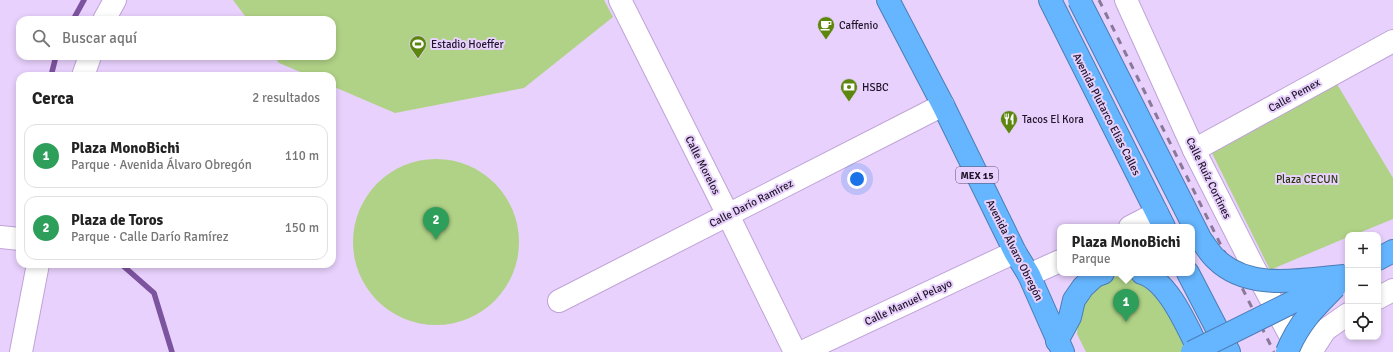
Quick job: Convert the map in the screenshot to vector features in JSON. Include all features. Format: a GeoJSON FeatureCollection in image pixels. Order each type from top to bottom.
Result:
{"type":"FeatureCollection","features":[{"type":"Feature","properties":{"kind":"highway","name":"Avenida Álvaro Obregón"},"geometry":{"type":"LineString","coordinates":[[888,0],[1015,252],[1029,275],[1060,346]]}},
{"type":"Feature","properties":{"kind":"highway","name":"Avenida Plutarco Elías Calles"},"geometry":{"type":"LineString","coordinates":[[1050,0],[1161,220]]}},
{"type":"Feature","properties":{"kind":"highway"},"geometry":{"type":"LineString","coordinates":[[1079,0],[1193,224]]}},
{"type":"Feature","properties":{"kind":"highway"},"geometry":{"type":"LineString","coordinates":[[1195,228],[1201,240],[1216,259],[1231,271],[1250,278],[1269,281],[1289,281],[1345,275]]}},
{"type":"Feature","properties":{"kind":"highway"},"geometry":{"type":"LineString","coordinates":[[1381,257],[1393,251]]}},
{"type":"Feature","properties":{"kind":"highway"},"geometry":{"type":"LineString","coordinates":[[1060,346],[1074,300],[1082,286],[1095,276]]}},
{"type":"Feature","properties":{"kind":"highway"},"geometry":{"type":"LineString","coordinates":[[1147,276],[1158,282],[1170,296],[1200,352]]}},
{"type":"Feature","properties":{"kind":"highway"},"geometry":{"type":"LineString","coordinates":[[1190,276],[1229,352]]}},
{"type":"Feature","properties":{"kind":"highway"},"geometry":{"type":"LineString","coordinates":[[1192,352],[1345,276]]}},
{"type":"Feature","properties":{"kind":"highway"},"geometry":{"type":"LineString","coordinates":[[1287,352],[1300,326],[1309,314],[1345,277]]}},
{"type":"Feature","properties":{"kind":"street"},"geometry":{"type":"LineString","coordinates":[[106,16],[115,0]]}},
{"type":"Feature","properties":{"kind":"street","name":"Calle Morelos"},"geometry":{"type":"LineString","coordinates":[[620,0],[795,352]]}},
{"type":"Feature","properties":{"kind":"street","name":"Calle Ruíz Cortines"},"geometry":{"type":"LineString","coordinates":[[1128,0],[1194,150],[1299,352]]}},
{"type":"Feature","properties":{"kind":"street","name":"Calle Pemex"},"geometry":{"type":"LineString","coordinates":[[1194,150],[1393,41]]}},
{"type":"Feature","properties":{"kind":"street"},"geometry":{"type":"LineString","coordinates":[[84,72],[89,60]]}},
{"type":"Feature","properties":{"kind":"street","name":"Calle Darío Ramírez"},"geometry":{"type":"LineString","coordinates":[[559,301],[942,105]]}},
{"type":"Feature","properties":{"kind":"street"},"geometry":{"type":"LineString","coordinates":[[1143,224],[1161,220]]}},
{"type":"Feature","properties":{"kind":"street"},"geometry":{"type":"LineString","coordinates":[[0,237],[16,239]]}},
{"type":"Feature","properties":{"kind":"street","name":"Calle Manuel Pelayo"},"geometry":{"type":"LineString","coordinates":[[802,352],[1015,252]]}},
{"type":"Feature","properties":{"kind":"street"},"geometry":{"type":"LineString","coordinates":[[1029,275],[1057,261]]}},
{"type":"Feature","properties":{"kind":"street"},"geometry":{"type":"LineString","coordinates":[[21,352],[37,268]]}},
{"type":"Feature","properties":{"kind":"street"},"geometry":{"type":"LineString","coordinates":[[1381,296],[1393,290]]}},
{"type":"Feature","properties":{"kind":"street"},"geometry":{"type":"LineString","coordinates":[[1311,352],[1325,330],[1345,316]]}},
{"type":"Feature","properties":{"kind":"green space","name":"Estadio Hoeffer"},"geometry":{"type":"Polygon","coordinates":[[[233,0],[604,0],[613,17],[524,88],[395,113],[336,88],[336,72],[300,72],[279,63],[277,60],[336,60],[336,16],[245,16],[233,0]]]}},
{"type":"Feature","properties":{"kind":"green space","name":"Plaza CECUN"},"geometry":{"type":"Polygon","coordinates":[[[1337,84],[1393,178],[1393,219],[1361,232],[1345,232],[1345,238],[1270,270],[1211,151],[1337,84]]]}},
{"type":"Feature","properties":{"kind":"green space"},"geometry":{"type":"Polygon","coordinates":[[[428,159],[444,159],[468,165],[495,183],[513,210],[518,226],[518,258],[513,274],[495,301],[482,311],[460,322],[444,325],[428,325],[404,319],[383,306],[372,295],[359,274],[356,266],[353,250],[353,234],[359,210],[372,189],[383,178],[404,165],[412,162],[428,159]]]}},
{"type":"Feature","properties":{"kind":"green space"},"geometry":{"type":"Polygon","coordinates":[[[1131,276],[1155,287],[1191,352],[1086,352],[1077,334],[1079,311],[1091,289],[1111,277],[1131,276]]]}},
{"type":"Feature","properties":{"kind":"waterway"},"geometry":{"type":"LineString","coordinates":[[75,16],[84,0]]}},
{"type":"Feature","properties":{"kind":"waterway"},"geometry":{"type":"LineString","coordinates":[[52,72],[55,60]]}},
{"type":"Feature","properties":{"kind":"waterway"},"geometry":{"type":"LineString","coordinates":[[126,268],[154,293],[172,352]]}},
{"type":"Feature","properties":{"kind":"railway"},"geometry":{"type":"LineString","coordinates":[[1099,0],[1274,352]]}},
{"type":"Feature","properties":{"kind":"place","name":"Caffenio"},"geometry":{"type":"Point","coordinates":[826,40]}},
{"type":"Feature","properties":{"kind":"place","name":"Estadio Hoeffer"},"geometry":{"type":"Point","coordinates":[418,59]}},
{"type":"Feature","properties":{"kind":"place","name":"HSBC"},"geometry":{"type":"Point","coordinates":[849,102]}},
{"type":"Feature","properties":{"kind":"place","name":"Tacos El Kora"},"geometry":{"type":"Point","coordinates":[1009,134]}},
{"type":"Feature","properties":{"kind":"place","name":"Plaza de Toros"},"geometry":{"type":"Point","coordinates":[436,240]}},
{"type":"Feature","properties":{"kind":"place","name":"Plaza MonoBichi"},"geometry":{"type":"Point","coordinates":[1126,322]}}]}
